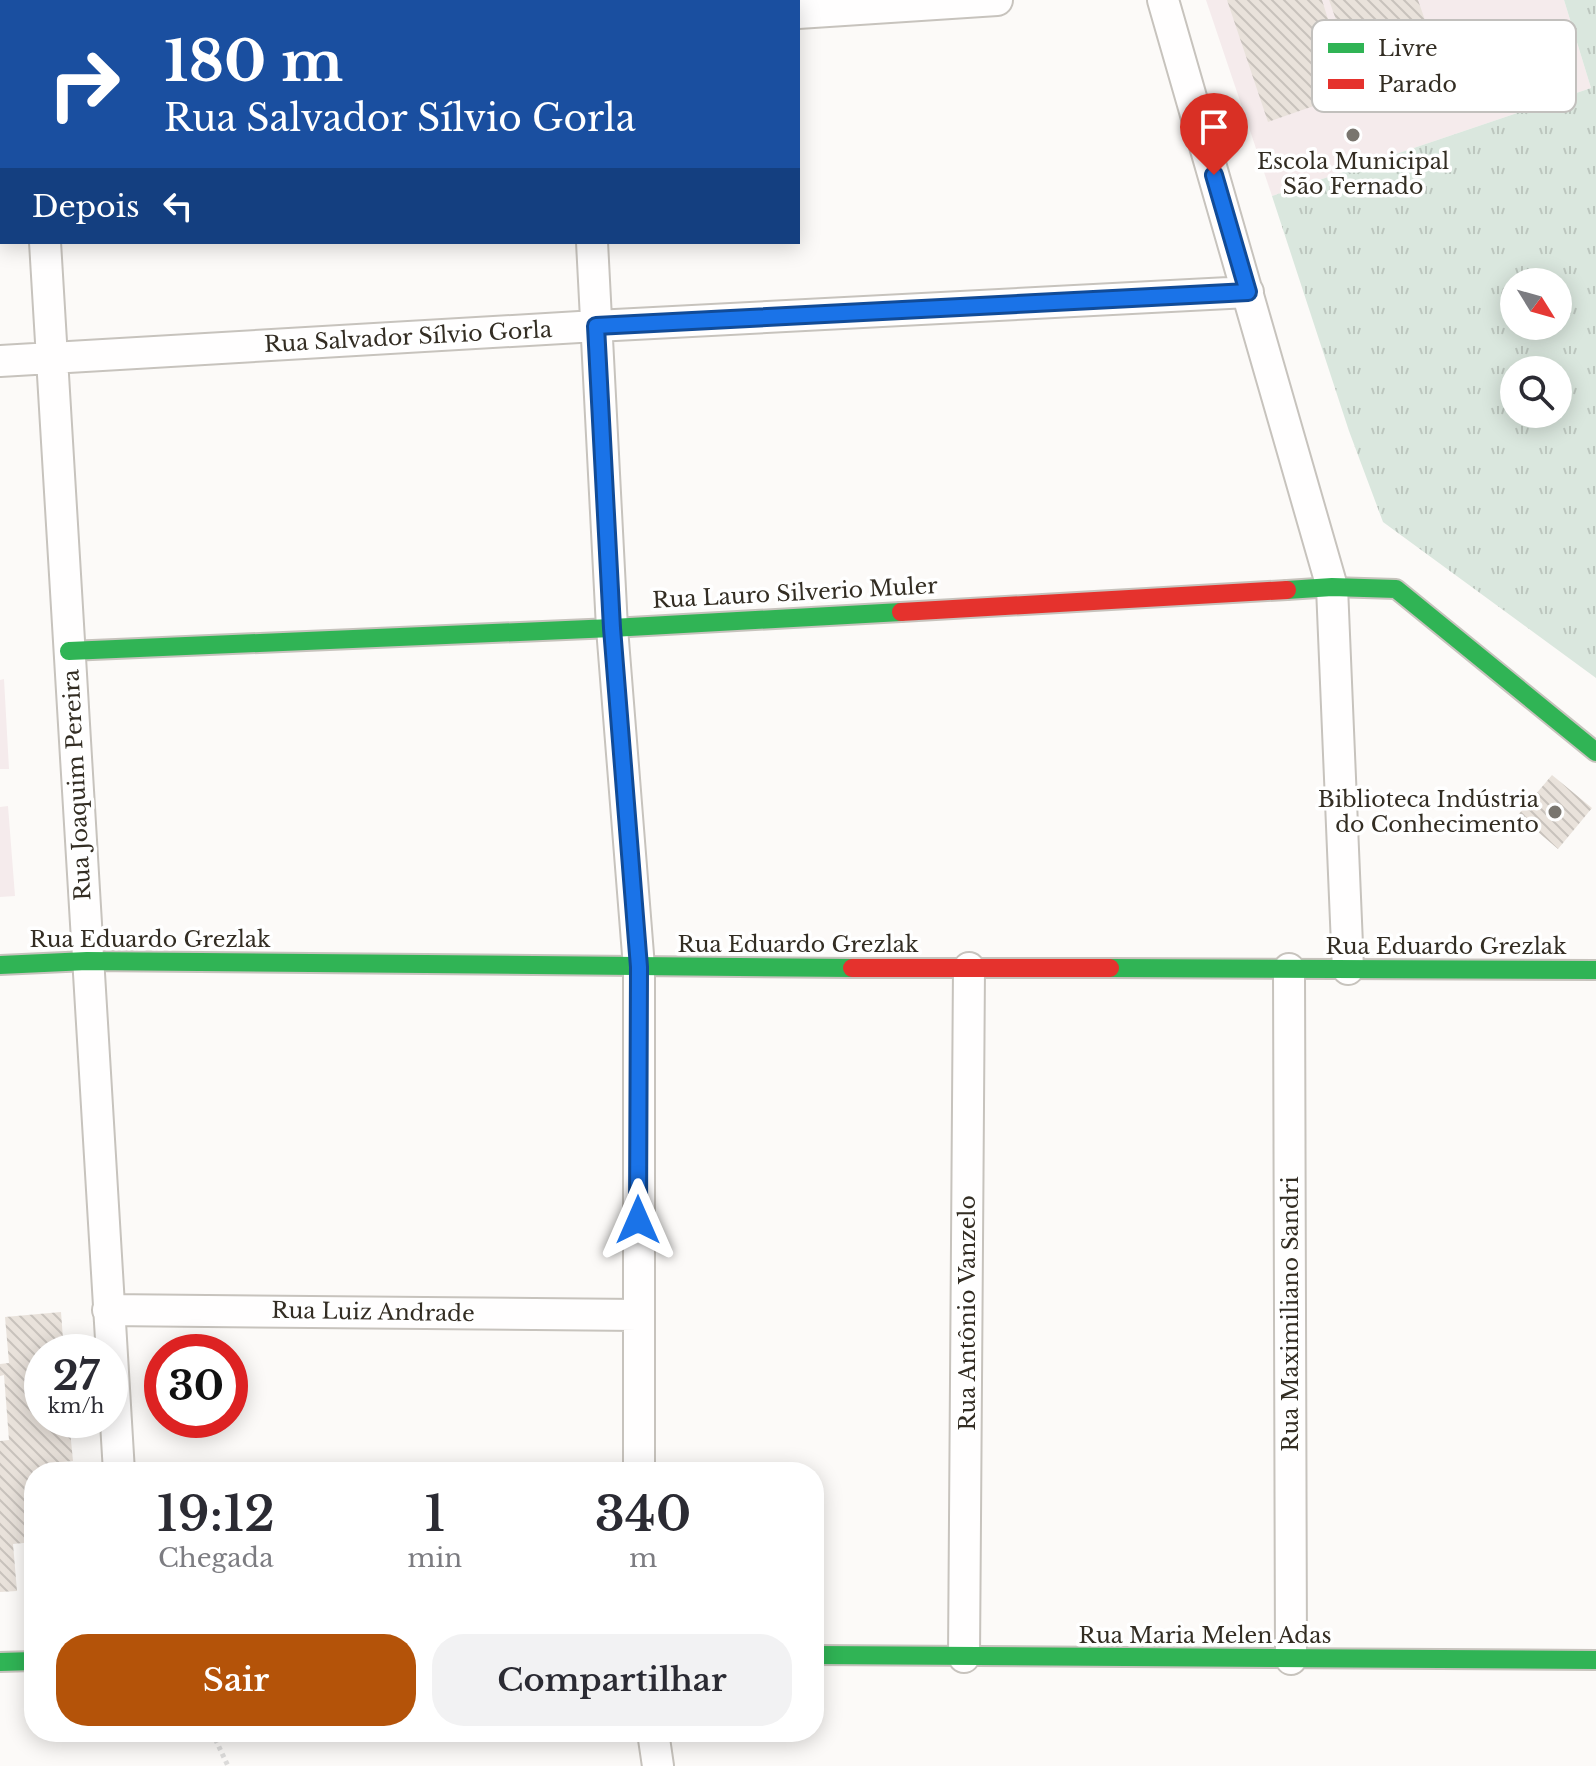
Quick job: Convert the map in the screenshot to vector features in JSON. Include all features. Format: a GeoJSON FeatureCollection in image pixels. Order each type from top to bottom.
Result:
{"type":"FeatureCollection","features":[{"type":"Feature","properties":{"kind":"street"},"geometry":{"type":"LineString","coordinates":[[800,13],[997,0]]}},
{"type":"Feature","properties":{"kind":"street"},"geometry":{"type":"LineString","coordinates":[[1163,0],[1332,587],[1348,969]]}},
{"type":"Feature","properties":{"kind":"street","name":"Rua Joaquim Pereira"},"geometry":{"type":"LineString","coordinates":[[45,244],[118,1462]]}},
{"type":"Feature","properties":{"kind":"street"},"geometry":{"type":"LineString","coordinates":[[592,244],[612,628],[639,967],[639,1462]]}},
{"type":"Feature","properties":{"kind":"street","name":"Rua Salvador Sílvio Gorla"},"geometry":{"type":"LineString","coordinates":[[0,361],[1248,292]]}},
{"type":"Feature","properties":{"kind":"street","name":"Rua Lauro Silverio Muler"},"geometry":{"type":"LineString","coordinates":[[69,651],[612,628],[1332,587],[1396,589],[1596,752]]}},
{"type":"Feature","properties":{"kind":"street","name":"Rua Eduardo Grezlak"},"geometry":{"type":"LineString","coordinates":[[0,965],[87,961],[639,967],[1596,970]]}},
{"type":"Feature","properties":{"kind":"street","name":"Rua Antônio Vanzelo"},"geometry":{"type":"LineString","coordinates":[[964,1657],[969,968]]}},
{"type":"Feature","properties":{"kind":"street","name":"Rua Maximiliano Sandri"},"geometry":{"type":"LineString","coordinates":[[1289,969],[1291,1659]]}},
{"type":"Feature","properties":{"kind":"street","name":"Rua Luiz Andrade"},"geometry":{"type":"LineString","coordinates":[[108,1310],[638,1315]]}},
{"type":"Feature","properties":{"kind":"street","name":"Rua Maria Melen Adas"},"geometry":{"type":"LineString","coordinates":[[824,1655],[1596,1660]]}},
{"type":"Feature","properties":{"kind":"street"},"geometry":{"type":"LineString","coordinates":[[0,1662],[24,1661]]}},
{"type":"Feature","properties":{"kind":"street"},"geometry":{"type":"LineString","coordinates":[[654,1742],[658,1766]]}},
{"type":"Feature","properties":{"kind":"path"},"geometry":{"type":"LineString","coordinates":[[217,1742],[228,1766]]}},
{"type":"Feature","properties":{"kind":"shaded area"},"geometry":{"type":"Polygon","coordinates":[[[1206,0],[1564,0],[1570,20],[1312,20],[1312,112],[1520,112],[1272,196],[1206,0]]]}},
{"type":"Feature","properties":{"kind":"shaded area"},"geometry":{"type":"Polygon","coordinates":[[[1576,39],[1591,88],[1576,93],[1576,39]]]}},
{"type":"Feature","properties":{"kind":"shaded area"},"geometry":{"type":"Polygon","coordinates":[[[4,679],[9,769],[0,769],[0,680],[4,679]]]}},
{"type":"Feature","properties":{"kind":"shaded area"},"geometry":{"type":"Polygon","coordinates":[[[8,806],[15,896],[0,897],[0,807],[8,806]]]}},
{"type":"Feature","properties":{"kind":"green space"},"geometry":{"type":"Polygon","coordinates":[[[1564,0],[1596,0],[1596,678],[1383,522],[1349,431],[1272,196],[1520,112],[1576,112],[1576,93],[1591,88],[1576,39],[1576,20],[1570,20],[1564,0]]]}},
{"type":"Feature","properties":{"kind":"building"},"geometry":{"type":"Polygon","coordinates":[[[1227,0],[1322,0],[1328,20],[1312,20],[1312,107],[1268,122],[1227,0]]]}},
{"type":"Feature","properties":{"kind":"building"},"geometry":{"type":"Polygon","coordinates":[[[1329,0],[1418,0],[1425,20],[1336,20],[1329,0]]]}},
{"type":"Feature","properties":{"kind":"building","name":"Biblioteca Indústria do Conhecimento"},"geometry":{"type":"Polygon","coordinates":[[[1552,775],[1592,808],[1558,849],[1518,815],[1552,775]]]}},
{"type":"Feature","properties":{"kind":"building"},"geometry":{"type":"Polygon","coordinates":[[[61,1312],[63,1334],[24,1334],[24,1438],[71,1438],[73,1461],[24,1462],[24,1543],[13,1544],[17,1591],[0,1592],[0,1441],[9,1440],[4,1375],[0,1376],[0,1364],[9,1363],[5,1317],[61,1312]]]}},
{"type":"Feature","properties":{"kind":"traffic: fast"},"geometry":{"type":"LineString","coordinates":[[1287,590],[1332,587],[1396,589],[1596,752]]}},
{"type":"Feature","properties":{"kind":"traffic: fast"},"geometry":{"type":"LineString","coordinates":[[69,651],[612,628],[901,612]]}},
{"type":"Feature","properties":{"kind":"traffic: fast"},"geometry":{"type":"LineString","coordinates":[[0,965],[87,961],[852,968]]}},
{"type":"Feature","properties":{"kind":"traffic: fast"},"geometry":{"type":"LineString","coordinates":[[1110,968],[1596,970]]}},
{"type":"Feature","properties":{"kind":"traffic: fast"},"geometry":{"type":"LineString","coordinates":[[824,1655],[1596,1660]]}},
{"type":"Feature","properties":{"kind":"traffic: fast"},"geometry":{"type":"LineString","coordinates":[[0,1662],[24,1661]]}},
{"type":"Feature","properties":{"kind":"traffic: jam"},"geometry":{"type":"LineString","coordinates":[[901,612],[1287,590]]}},
{"type":"Feature","properties":{"kind":"traffic: jam"},"geometry":{"type":"LineString","coordinates":[[852,968],[1110,968]]}},
{"type":"Feature","properties":{"kind":"place","name":"Escola Municipal São Fernado"},"geometry":{"type":"Point","coordinates":[1353,135]}},
{"type":"Feature","properties":{"kind":"place","name":"Biblioteca Indústria do Conhecimento"},"geometry":{"type":"Point","coordinates":[1555,812]}},
{"type":"Feature","properties":{"kind":"route"},"geometry":{"type":"LineString","coordinates":[[638,1220],[639,967],[612,628],[596,326],[1248,292],[1214,175]]}}]}
